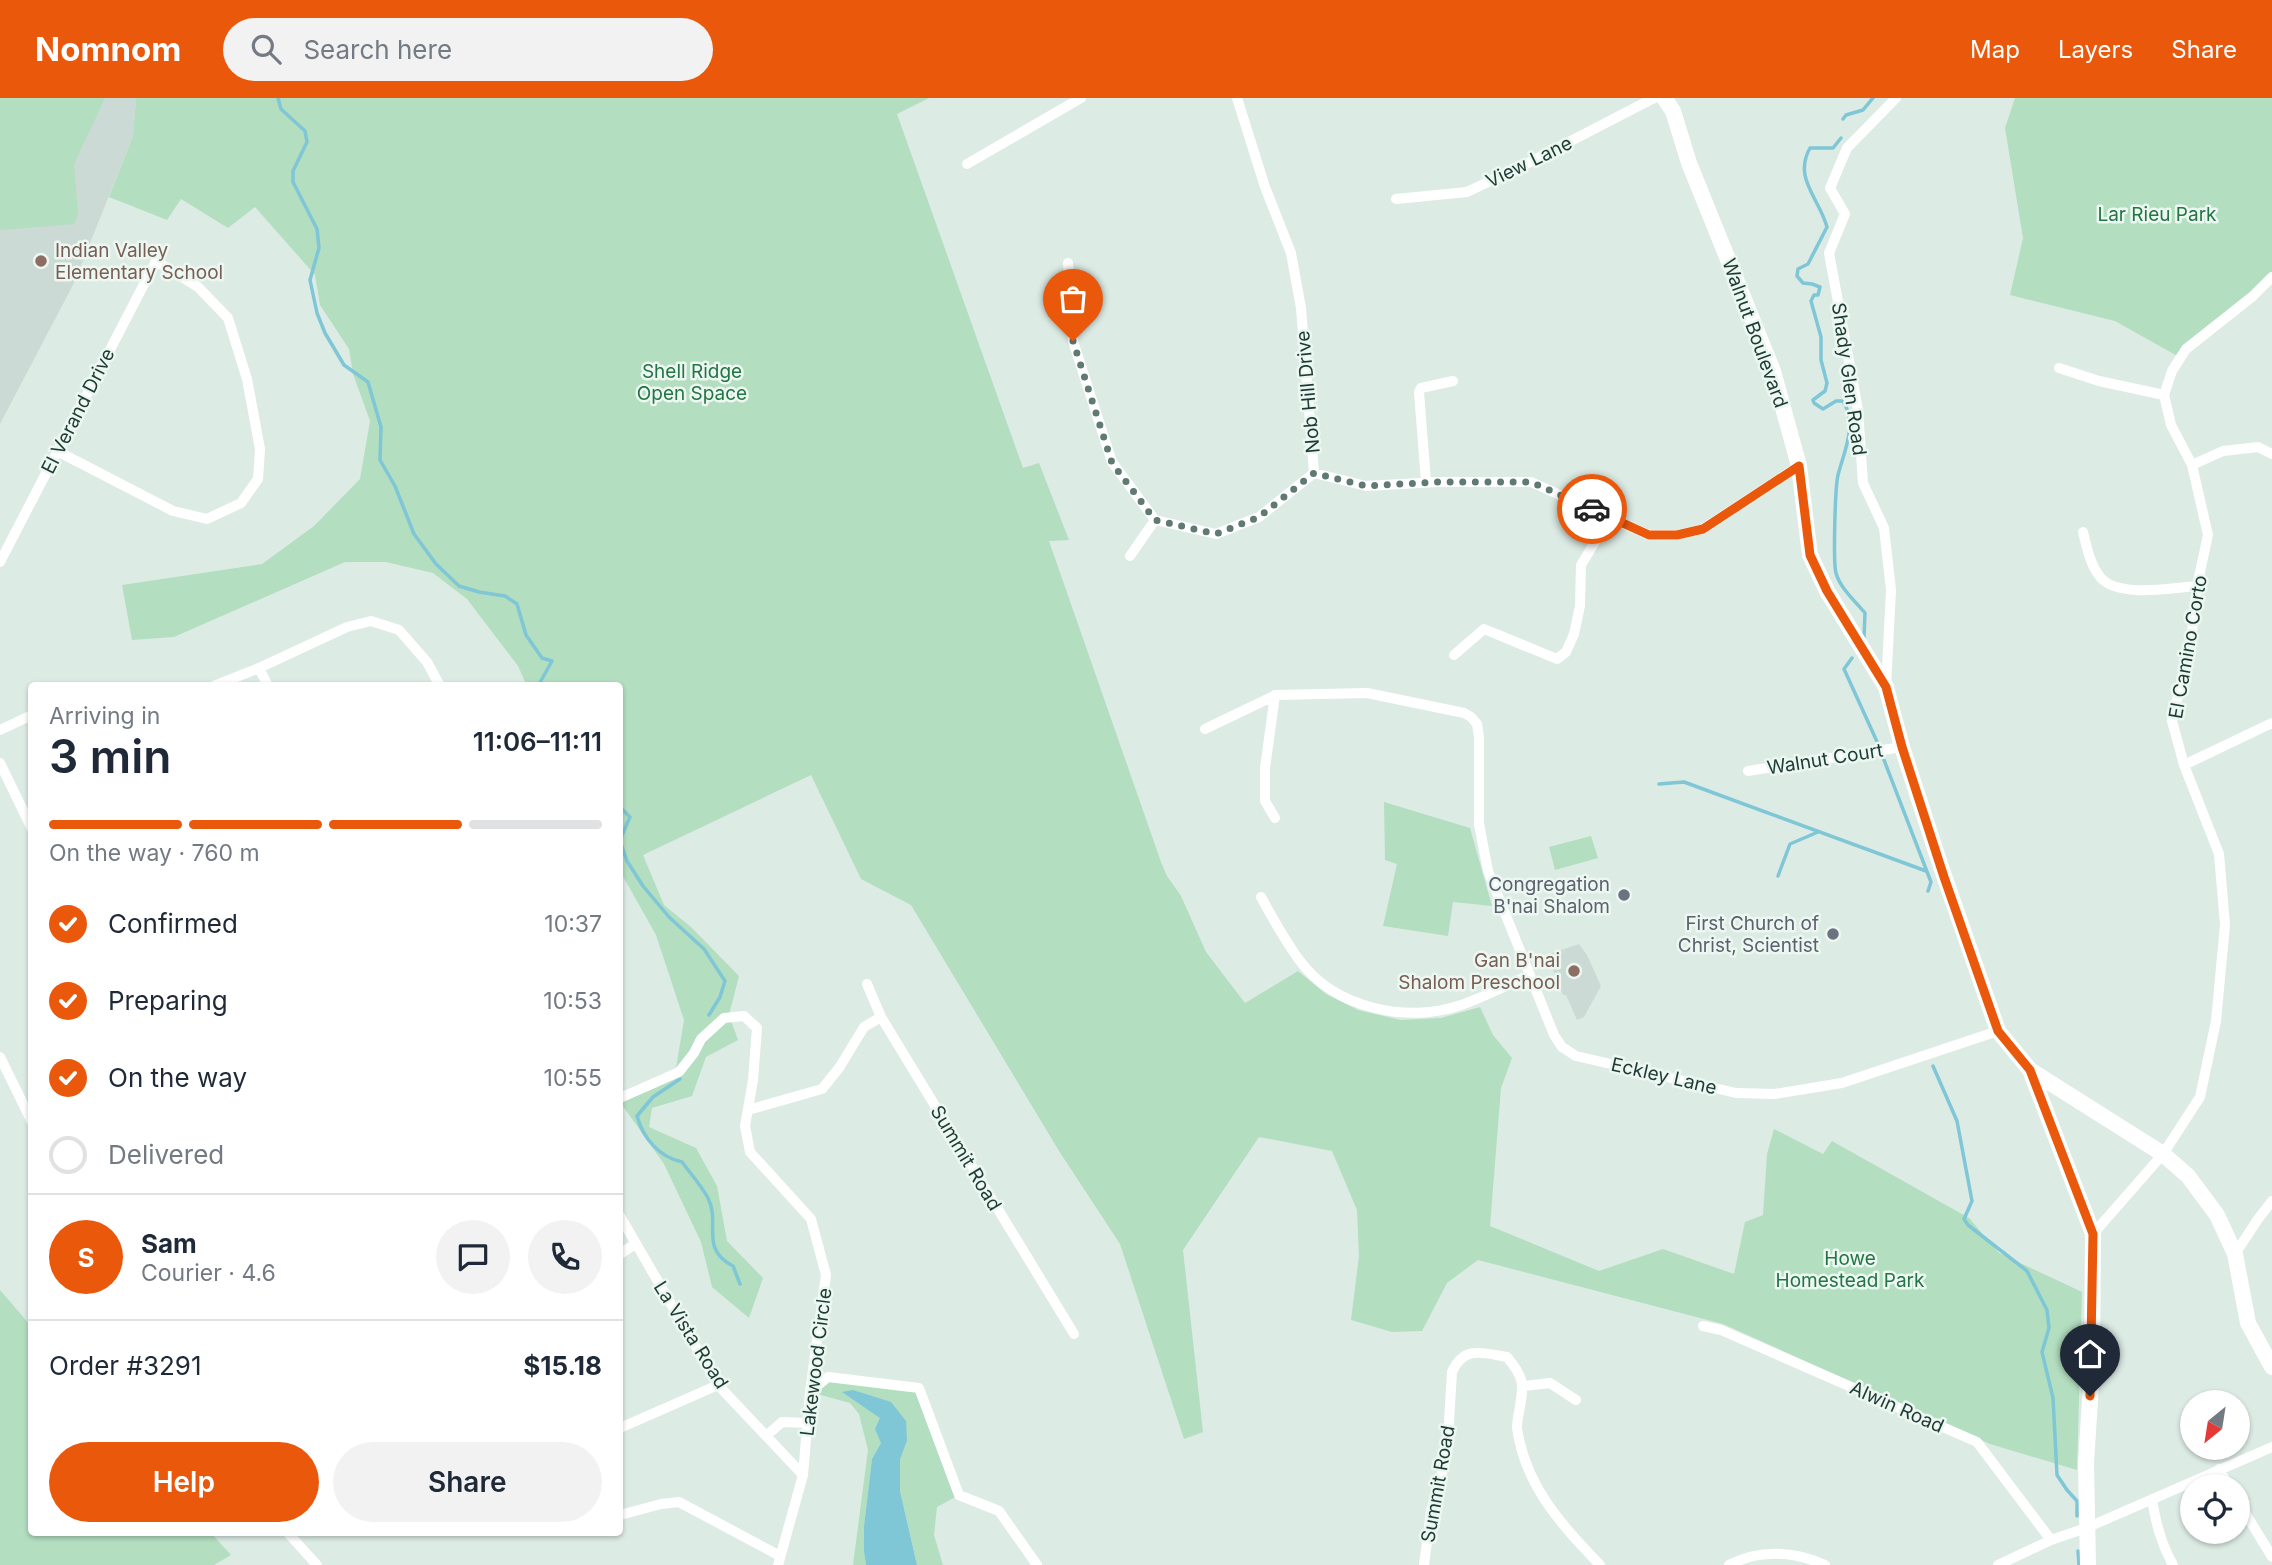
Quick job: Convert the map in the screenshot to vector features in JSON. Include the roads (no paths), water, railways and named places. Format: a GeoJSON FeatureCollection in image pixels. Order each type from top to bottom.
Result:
{"type":"FeatureCollection","features":[{"type":"Feature","properties":{"kind":"street"},"geometry":{"type":"LineString","coordinates":[[967,164],[1082,98]]}},
{"type":"Feature","properties":{"kind":"street","name":"Nob Hill Drive"},"geometry":{"type":"LineString","coordinates":[[1237,98],[1265,187],[1291,253],[1301,308],[1314,473],[1366,486],[1426,482],[1531,482],[1649,535],[1677,535],[1703,529],[1799,466]]}},
{"type":"Feature","properties":{"kind":"street","name":"View Lane"},"geometry":{"type":"LineString","coordinates":[[1396,199],[1467,192],[1654,98]]}},
{"type":"Feature","properties":{"kind":"street","name":"Walnut Boulevard"},"geometry":{"type":"LineString","coordinates":[[1664,98],[1673,111],[1689,163],[1773,371],[1799,466],[1810,555],[1827,591],[1886,687],[1902,747],[1998,1031],[2030,1070],[2093,1234],[2086,1528],[2088,1565]]}},
{"type":"Feature","properties":{"kind":"street","name":"Shady Glen Road"},"geometry":{"type":"LineString","coordinates":[[1886,687],[1891,590],[1884,528],[1863,484],[1858,410],[1829,253],[1845,214],[1830,188],[1847,148],[1896,98]]}},
{"type":"Feature","properties":{"kind":"street","name":"El Verand Drive"},"geometry":{"type":"LineString","coordinates":[[0,562],[57,451],[156,261],[198,287],[228,318],[247,379],[260,449],[258,479],[242,503],[208,519],[173,511],[57,451]]}},
{"type":"Feature","properties":{"kind":"street"},"geometry":{"type":"LineString","coordinates":[[1068,263],[1073,341],[1112,463],[1155,520],[1216,534],[1259,517],[1314,473]]}},
{"type":"Feature","properties":{"kind":"street"},"geometry":{"type":"LineString","coordinates":[[2059,368],[2164,395],[2172,371],[2186,349],[2253,296],[2272,277]]}},
{"type":"Feature","properties":{"kind":"street"},"geometry":{"type":"LineString","coordinates":[[1426,482],[1419,392],[1421,388],[1453,381]]}},
{"type":"Feature","properties":{"kind":"street","name":"El Camino Corto"},"geometry":{"type":"LineString","coordinates":[[2093,1234],[2163,1154],[2200,1097],[2216,1021],[2225,925],[2219,853],[2184,765],[2172,721],[2191,640],[2197,586],[2208,535],[2192,465],[2171,425],[2164,395]]}},
{"type":"Feature","properties":{"kind":"street"},"geometry":{"type":"LineString","coordinates":[[2192,465],[2223,451],[2258,447],[2272,454]]}},
{"type":"Feature","properties":{"kind":"street"},"geometry":{"type":"LineString","coordinates":[[1454,655],[1484,629],[1557,659],[1566,652],[1574,634],[1580,606],[1581,565],[1610,517]]}},
{"type":"Feature","properties":{"kind":"street"},"geometry":{"type":"LineString","coordinates":[[1130,556],[1155,520]]}},
{"type":"Feature","properties":{"kind":"street"},"geometry":{"type":"LineString","coordinates":[[2083,532],[2089,558],[2102,580],[2126,590],[2197,586]]}},
{"type":"Feature","properties":{"kind":"street"},"geometry":{"type":"LineString","coordinates":[[224,682],[347,627],[371,621],[399,630],[428,662],[438,682]]}},
{"type":"Feature","properties":{"kind":"street"},"geometry":{"type":"LineString","coordinates":[[259,668],[266,682]]}},
{"type":"Feature","properties":{"kind":"street","name":"Eckley Lane"},"geometry":{"type":"LineString","coordinates":[[1275,695],[1367,692],[1448,708],[1471,717],[1477,724],[1479,824],[1488,870],[1554,1035],[1562,1047],[1576,1056],[1736,1093],[1774,1094],[1842,1083],[1998,1031]]}},
{"type":"Feature","properties":{"kind":"street"},"geometry":{"type":"LineString","coordinates":[[1205,729],[1275,695]]}},
{"type":"Feature","properties":{"kind":"street"},"geometry":{"type":"LineString","coordinates":[[1275,695],[1265,768],[1265,801],[1275,818]]}},
{"type":"Feature","properties":{"kind":"street"},"geometry":{"type":"LineString","coordinates":[[0,730],[28,717]]}},
{"type":"Feature","properties":{"kind":"street"},"geometry":{"type":"LineString","coordinates":[[2184,765],[2272,723]]}},
{"type":"Feature","properties":{"kind":"street","name":"Walnut Court"},"geometry":{"type":"LineString","coordinates":[[1748,771],[1902,747]]}},
{"type":"Feature","properties":{"kind":"street"},"geometry":{"type":"LineString","coordinates":[[0,763],[28,821]]}},
{"type":"Feature","properties":{"kind":"street"},"geometry":{"type":"LineString","coordinates":[[1261,897],[1301,963],[1326,986],[1372,1008],[1415,1013],[1459,1006],[1530,975]]}},
{"type":"Feature","properties":{"kind":"street","name":"Summit Road"},"geometry":{"type":"LineString","coordinates":[[867,984],[881,1017],[1074,1334]]}},
{"type":"Feature","properties":{"kind":"street","name":"Lakewood Circle"},"geometry":{"type":"LineString","coordinates":[[623,1097],[679,1072],[694,1054],[701,1039],[724,1018],[744,1016],[757,1028],[745,1126],[750,1152],[811,1219],[826,1275],[810,1392],[803,1475],[779,1561]]}},
{"type":"Feature","properties":{"kind":"street"},"geometry":{"type":"LineString","coordinates":[[748,1110],[822,1089],[839,1068],[864,1027],[881,1017]]}},
{"type":"Feature","properties":{"kind":"street"},"geometry":{"type":"LineString","coordinates":[[0,1057],[28,1114]]}},
{"type":"Feature","properties":{"kind":"street"},"geometry":{"type":"LineString","coordinates":[[2030,1070],[2163,1154],[2188,1176],[2217,1215],[2235,1254],[2248,1323],[2272,1367]]}},
{"type":"Feature","properties":{"kind":"street"},"geometry":{"type":"LineString","coordinates":[[2235,1254],[2272,1201]]}},
{"type":"Feature","properties":{"kind":"street","name":"La Vista Road"},"geometry":{"type":"LineString","coordinates":[[623,1222],[718,1385],[803,1475]]}},
{"type":"Feature","properties":{"kind":"street"},"geometry":{"type":"LineString","coordinates":[[623,1252],[635,1244]]}},
{"type":"Feature","properties":{"kind":"street","name":"Alwin Road"},"geometry":{"type":"LineString","coordinates":[[1703,1326],[1721,1330],[1977,1442],[2051,1540]]}},
{"type":"Feature","properties":{"kind":"street","name":"Summit Road"},"geometry":{"type":"LineString","coordinates":[[1424,1565],[1431,1511],[1447,1455],[1451,1381],[1457,1362],[1466,1353],[1507,1357],[1518,1371],[1524,1385]]}},
{"type":"Feature","properties":{"kind":"street"},"geometry":{"type":"LineString","coordinates":[[810,1392],[828,1377],[919,1388],[959,1494],[999,1511],[1037,1565]]}},
{"type":"Feature","properties":{"kind":"street"},"geometry":{"type":"LineString","coordinates":[[1576,1400],[1549,1384],[1524,1385],[1517,1425],[1528,1472],[1560,1524],[1600,1565]]}},
{"type":"Feature","properties":{"kind":"street"},"geometry":{"type":"LineString","coordinates":[[623,1427],[718,1385]]}},
{"type":"Feature","properties":{"kind":"street"},"geometry":{"type":"LineString","coordinates":[[766,1436],[782,1422],[807,1423]]}},
{"type":"Feature","properties":{"kind":"street"},"geometry":{"type":"LineString","coordinates":[[1998,1565],[2272,1447]]}},
{"type":"Feature","properties":{"kind":"street"},"geometry":{"type":"LineString","coordinates":[[2219,1469],[2222,1474]]}},
{"type":"Feature","properties":{"kind":"street"},"geometry":{"type":"LineString","coordinates":[[2152,1499],[2162,1545],[2173,1565]]}},
{"type":"Feature","properties":{"kind":"street"},"geometry":{"type":"LineString","coordinates":[[623,1515],[661,1504],[679,1502],[779,1561]]}},
{"type":"Feature","properties":{"kind":"street"},"geometry":{"type":"LineString","coordinates":[[2250,1521],[2272,1557]]}},
{"type":"Feature","properties":{"kind":"street"},"geometry":{"type":"LineString","coordinates":[[291,1536],[317,1565]]}},
{"type":"Feature","properties":{"kind":"street"},"geometry":{"type":"LineString","coordinates":[[1729,1565],[1744,1557],[1781,1552],[1808,1557],[1825,1565]]}},
{"type":"Feature","properties":{"kind":"water"},"geometry":{"type":"Polygon","coordinates":[[[853,1390],[891,1402],[906,1421],[907,1441],[900,1459],[900,1491],[917,1565],[866,1565],[864,1526],[872,1459],[881,1443],[875,1429],[880,1418],[842,1392],[853,1390]]]}},
{"type":"Feature","properties":{"kind":"waterway"},"geometry":{"type":"LineString","coordinates":[[278,98],[281,109],[305,131],[307,142],[293,171],[293,182],[317,229],[319,248],[310,280],[317,313],[325,333],[344,365],[368,382],[381,427],[380,460],[395,486],[414,534],[436,564],[459,586],[505,596],[517,604],[526,635],[542,658],[552,661],[540,682]]}},
{"type":"Feature","properties":{"kind":"waterway"},"geometry":{"type":"LineString","coordinates":[[1843,119],[1846,115],[1863,110],[1873,98]]}},
{"type":"Feature","properties":{"kind":"waterway"},"geometry":{"type":"LineString","coordinates":[[1841,138],[1833,148],[1810,148],[1806,159],[1806,179],[1827,227],[1808,264],[1798,269],[1797,276],[1803,283],[1820,287],[1818,295],[1814,295],[1811,301],[1821,337],[1821,360],[1827,383],[1825,391],[1813,400],[1814,403],[1823,409],[1836,401],[1843,401],[1849,419],[1850,429],[1837,482],[1835,566],[1841,584],[1865,613],[1864,637]]}},
{"type":"Feature","properties":{"kind":"waterway"},"geometry":{"type":"LineString","coordinates":[[1852,658],[1844,669],[1879,746]]}},
{"type":"Feature","properties":{"kind":"waterway"},"geometry":{"type":"LineString","coordinates":[[1884,760],[1931,882],[1928,891]]}},
{"type":"Feature","properties":{"kind":"waterway"},"geometry":{"type":"LineString","coordinates":[[1659,784],[1684,782],[1926,871]]}},
{"type":"Feature","properties":{"kind":"waterway"},"geometry":{"type":"LineString","coordinates":[[623,810],[630,817],[623,833]]}},
{"type":"Feature","properties":{"kind":"waterway"},"geometry":{"type":"LineString","coordinates":[[1778,876],[1790,844],[1818,832]]}},
{"type":"Feature","properties":{"kind":"waterway"},"geometry":{"type":"LineString","coordinates":[[623,850],[643,886],[669,917],[704,949],[725,981],[720,997],[709,1015]]}},
{"type":"Feature","properties":{"kind":"waterway"},"geometry":{"type":"LineString","coordinates":[[1933,1066],[1957,1121],[1972,1201],[1964,1219],[2027,1271],[2047,1310],[2049,1328],[2042,1352],[2053,1398],[2057,1475],[2077,1501],[2077,1516]]}},
{"type":"Feature","properties":{"kind":"waterway"},"geometry":{"type":"LineString","coordinates":[[680,1079],[653,1097],[637,1116],[643,1132],[653,1145],[666,1156],[682,1162],[705,1193],[713,1217],[713,1235],[717,1251],[733,1266],[740,1284]]}},
{"type":"Feature","properties":{"kind":"waterway"},"geometry":{"type":"LineString","coordinates":[[2078,1551],[2079,1565]]}},
{"type":"Feature","properties":{"kind":"place","name":"Indian Valley Elementary School"},"geometry":{"type":"Point","coordinates":[41,261]}},
{"type":"Feature","properties":{"kind":"place","name":"Congregation B'nai Shalom"},"geometry":{"type":"Point","coordinates":[1624,895]}},
{"type":"Feature","properties":{"kind":"place","name":"First Church of Christ, Scientist"},"geometry":{"type":"Point","coordinates":[1833,934]}},
{"type":"Feature","properties":{"kind":"place","name":"Gan B'nai Shalom Preschool"},"geometry":{"type":"Point","coordinates":[1574,971]}},
{"type":"Feature","properties":{"kind":"park label","name":"Lar Rieu Park"},"geometry":{"type":"Point","coordinates":[2157,214]}},
{"type":"Feature","properties":{"kind":"park label","name":"Shell Ridge Open Space"},"geometry":{"type":"Point","coordinates":[692,382]}},
{"type":"Feature","properties":{"kind":"park label","name":"Howe Homestead Park"},"geometry":{"type":"Point","coordinates":[1850,1269]}}]}
